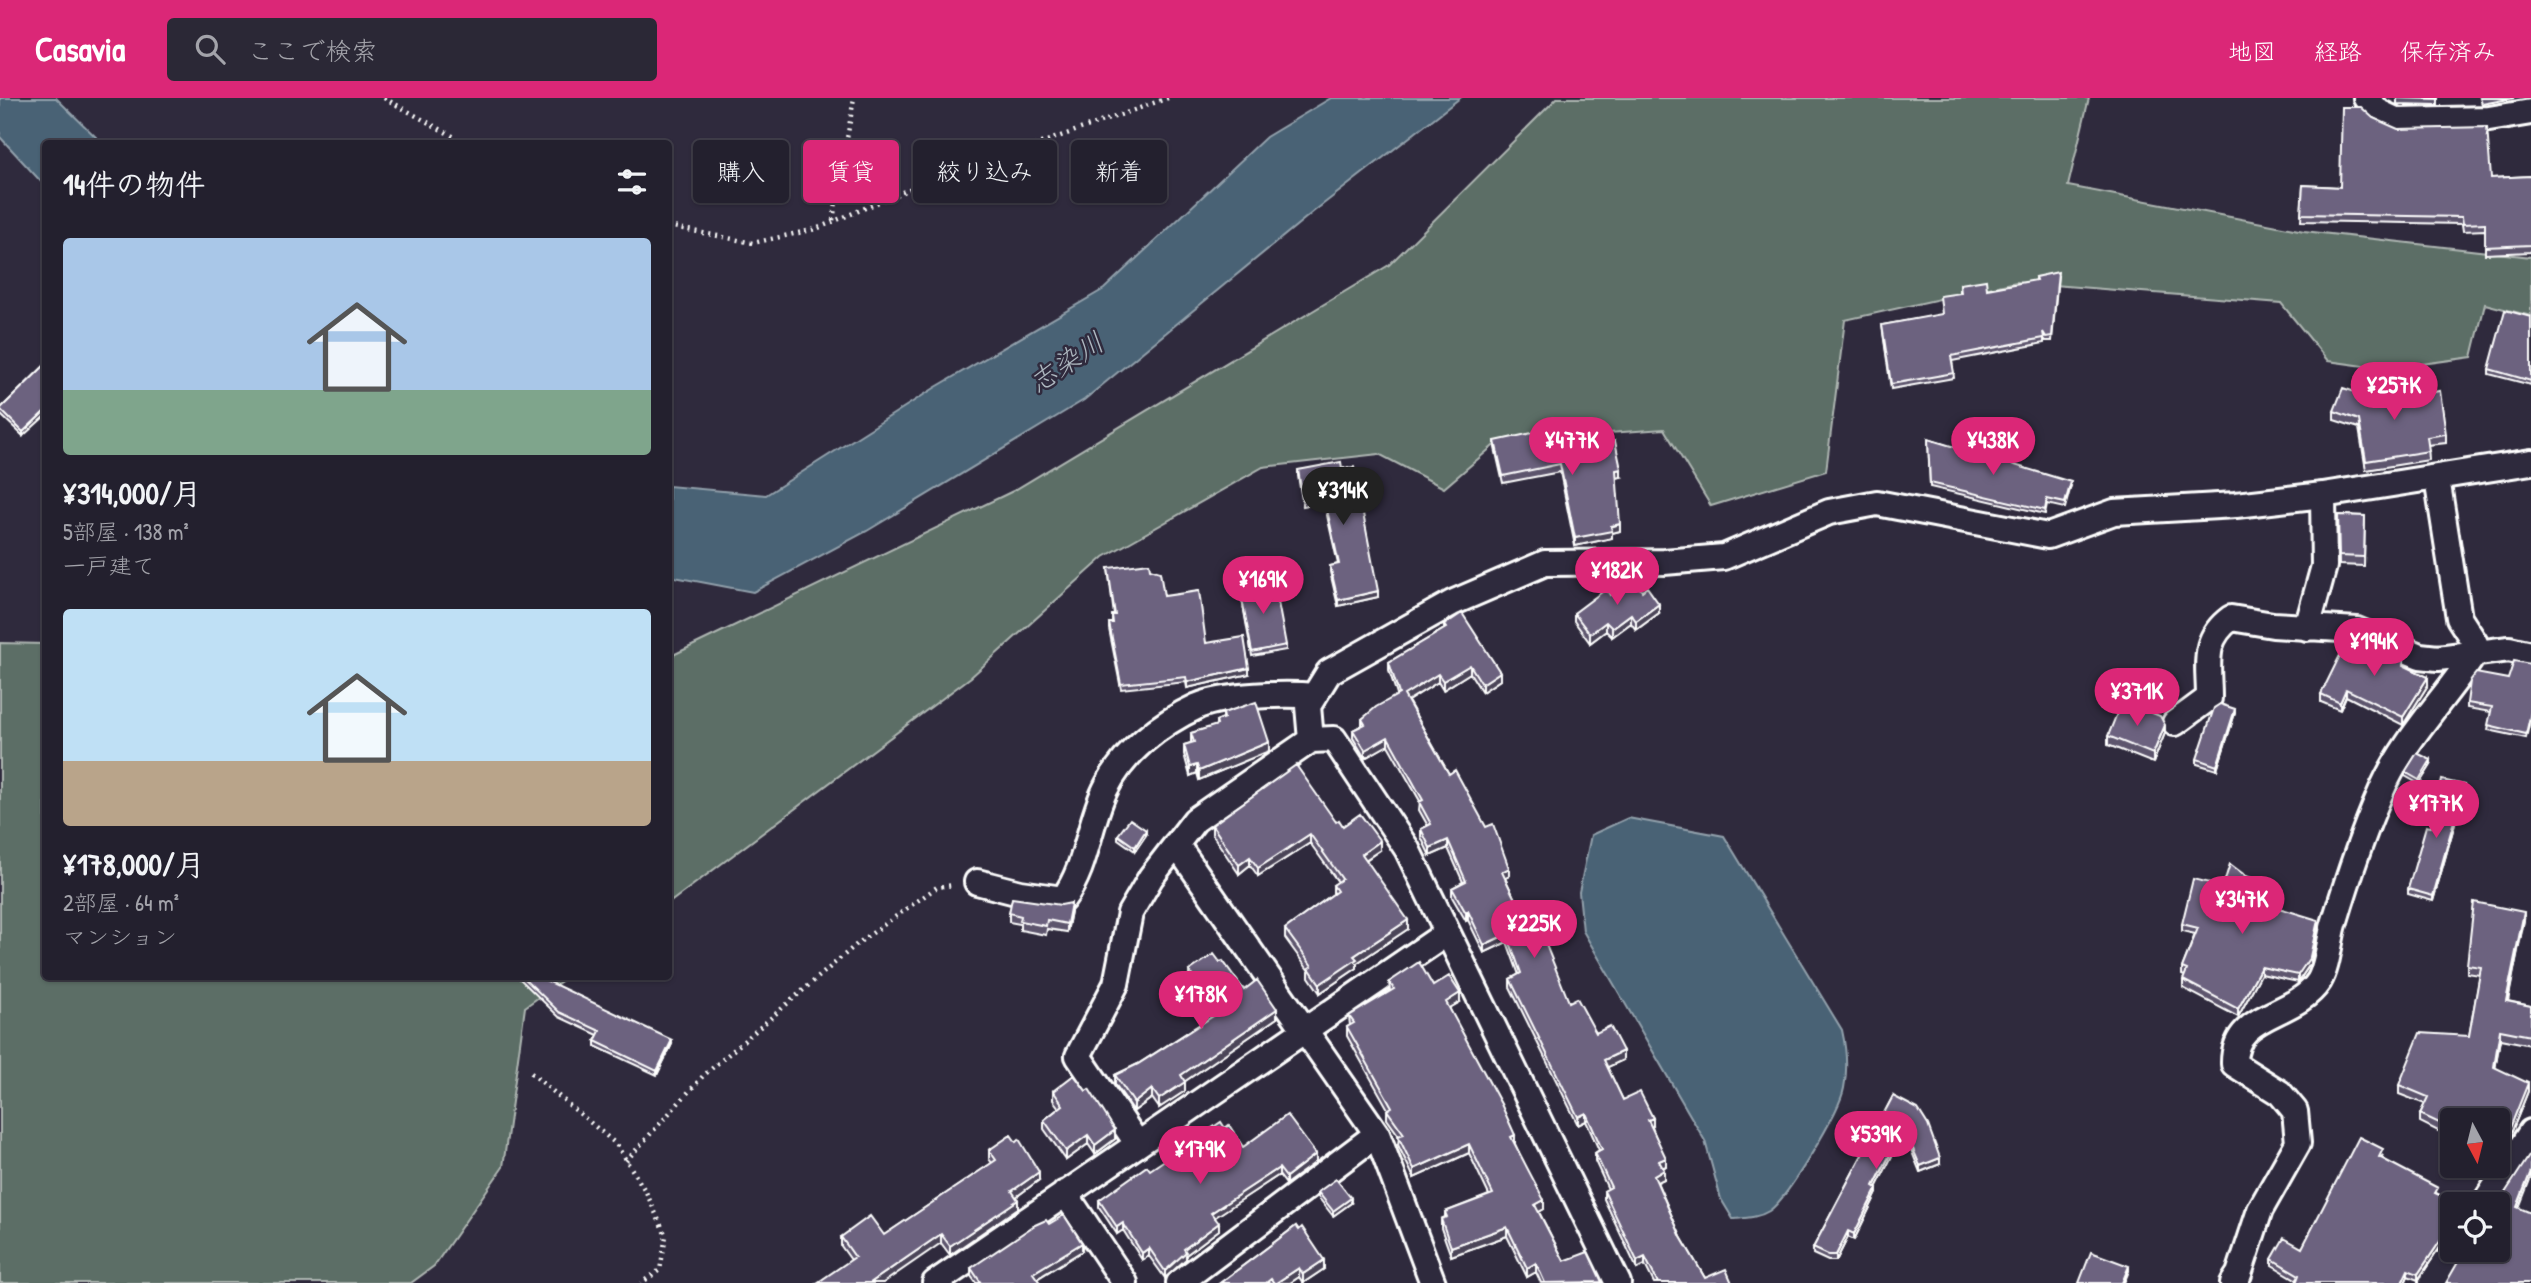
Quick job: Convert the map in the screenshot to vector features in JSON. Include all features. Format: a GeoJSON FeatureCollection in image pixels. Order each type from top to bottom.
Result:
{"type":"FeatureCollection","features":[{"type":"Feature","properties":{"kind":"street"},"geometry":{"type":"LineString","coordinates":[[2366,98],[2379,112],[2398,121],[2468,109],[2531,112]]}},
{"type":"Feature","properties":{"kind":"street"},"geometry":{"type":"LineString","coordinates":[[1311,740],[1308,706],[1329,672],[1452,603],[1545,563],[1664,562],[1724,557],[1829,512],[1877,503],[2048,536],[2115,512],[2236,505],[2323,495],[2531,462]]}},
{"type":"Feature","properties":{"kind":"street"},"geometry":{"type":"LineString","coordinates":[[2233,1283],[2239,1274],[2260,1210],[2298,1143],[2295,1111],[2280,1093],[2234,1064],[2234,1046],[2243,1031],[2305,997],[2320,979],[2334,923],[2379,795],[2396,759],[2475,653],[2475,643],[2459,618],[2437,478]]}},
{"type":"Feature","properties":{"kind":"street"},"geometry":{"type":"LineString","coordinates":[[2307,628],[2324,566],[2323,495]]}},
{"type":"Feature","properties":{"kind":"street"},"geometry":{"type":"LineString","coordinates":[[2175,723],[2209,698],[2209,648],[2215,630],[2231,618],[2307,628],[2357,630],[2420,656],[2438,658],[2509,649],[2531,654]]}},
{"type":"Feature","properties":{"kind":"street"},"geometry":{"type":"LineString","coordinates":[[977,882],[1020,893],[1063,899],[1075,882],[1105,790],[1123,762],[1150,734],[1200,705],[1284,692],[1314,696]]}},
{"type":"Feature","properties":{"kind":"street"},"geometry":{"type":"LineString","coordinates":[[1137,1143],[1078,1056],[1116,984],[1129,913],[1151,877],[1195,820],[1311,740],[1334,738],[1407,849],[1618,1283]]}},
{"type":"Feature","properties":{"kind":"street"},"geometry":{"type":"LineString","coordinates":[[1176,844],[1377,1134],[1433,1283]]}},
{"type":"Feature","properties":{"kind":"street"},"geometry":{"type":"LineString","coordinates":[[938,1282],[1137,1143],[1447,933]]}},
{"type":"Feature","properties":{"kind":"street"},"geometry":{"type":"LineString","coordinates":[[2492,1192],[2531,1132]]}},
{"type":"Feature","properties":{"kind":"street"},"geometry":{"type":"LineString","coordinates":[[1179,1283],[1377,1134]]}},
{"type":"Feature","properties":{"kind":"street"},"geometry":{"type":"LineString","coordinates":[[1065,1193],[1125,1283]]}},
{"type":"Feature","properties":{"kind":"street"},"geometry":{"type":"LineString","coordinates":[[2432,1283],[2445,1262]]}},
{"type":"Feature","properties":{"kind":"path"},"geometry":{"type":"LineString","coordinates":[[384,98],[460,140]]}},
{"type":"Feature","properties":{"kind":"path"},"geometry":{"type":"LineString","coordinates":[[832,221],[854,98]]}},
{"type":"Feature","properties":{"kind":"path"},"geometry":{"type":"LineString","coordinates":[[672,227],[753,243],[816,229],[956,169],[1024,149],[1168,98]]}},
{"type":"Feature","properties":{"kind":"path"},"geometry":{"type":"LineString","coordinates":[[626,1161],[703,1076],[858,944],[937,887],[977,882]]}},
{"type":"Feature","properties":{"kind":"path"},"geometry":{"type":"LineString","coordinates":[[531,1073],[616,1144],[646,1192],[666,1237],[660,1270],[641,1283]]}},
{"type":"Feature","properties":{"kind":"green space"},"geometry":{"type":"Polygon","coordinates":[[[1557,98],[2089,98],[2068,186],[2304,231],[2531,257],[2531,316],[2485,304],[2472,357],[2386,369],[2328,361],[2281,303],[2016,282],[1845,320],[1826,471],[1711,506],[1664,429],[1499,441],[1444,488],[1379,454],[1263,467],[1104,557],[971,677],[672,901],[672,656],[1013,491],[1389,265],[1557,98]]]}},
{"type":"Feature","properties":{"kind":"green space"},"geometry":{"type":"Polygon","coordinates":[[[0,643],[42,644],[42,980],[563,980],[525,1007],[503,1167],[434,1266],[411,1283],[0,1283],[0,643]]]}},
{"type":"Feature","properties":{"kind":"water"},"geometry":{"type":"Polygon","coordinates":[[[0,98],[56,98],[99,140],[42,140],[42,183],[0,137],[0,98]]]}},
{"type":"Feature","properties":{"kind":"water","name":"志染川"},"geometry":{"type":"Polygon","coordinates":[[[1331,98],[1460,98],[1313,212],[1084,400],[867,531],[753,592],[672,577],[672,486],[766,495],[936,387],[1104,289],[1266,137],[1331,98]]]}},
{"type":"Feature","properties":{"kind":"water"},"geometry":{"type":"Polygon","coordinates":[[[1628,818],[1724,836],[1842,1030],[1846,1066],[1844,1088],[1833,1115],[1788,1190],[1769,1211],[1760,1215],[1733,1219],[1721,1199],[1705,1141],[1583,931],[1579,892],[1591,835],[1628,818]]]}},
{"type":"Feature","properties":{"kind":"building"},"geometry":{"type":"Polygon","coordinates":[[[2342,107],[2361,107],[2373,118],[2398,129],[2487,127],[2491,178],[2531,176],[2531,245],[2485,247],[2485,223],[2463,224],[2462,217],[2301,214],[2303,185],[2340,187],[2342,107]]]}},
{"type":"Feature","properties":{"kind":"building"},"geometry":{"type":"Polygon","coordinates":[[[2058,272],[2052,336],[2046,337],[2043,332],[2044,338],[1951,356],[1954,373],[1891,384],[1882,325],[1942,314],[1940,296],[1961,293],[1960,284],[1986,280],[1987,289],[2036,280],[2035,277],[2058,272]]]}},
{"type":"Feature","properties":{"kind":"building"},"geometry":{"type":"Polygon","coordinates":[[[2505,310],[2531,317],[2531,381],[2489,369],[2505,310]]]}},
{"type":"Feature","properties":{"kind":"building"},"geometry":{"type":"Polygon","coordinates":[[[42,368],[42,414],[23,432],[0,409],[42,368]]]}},
{"type":"Feature","properties":{"kind":"building"},"geometry":{"type":"Polygon","coordinates":[[[2343,388],[2380,400],[2440,391],[2446,434],[2427,437],[2429,451],[2366,461],[2359,420],[2334,411],[2343,388]]]}},
{"type":"Feature","properties":{"kind":"building"},"geometry":{"type":"Polygon","coordinates":[[[1546,430],[1549,443],[1562,440],[1565,452],[1615,441],[1621,469],[1616,470],[1620,524],[1611,526],[1612,531],[1575,538],[1560,464],[1503,476],[1495,441],[1546,430]]]}},
{"type":"Feature","properties":{"kind":"building"},"geometry":{"type":"Polygon","coordinates":[[[1928,439],[2071,482],[2065,503],[2047,499],[2045,510],[1930,483],[1928,439]]]}},
{"type":"Feature","properties":{"kind":"building"},"geometry":{"type":"Polygon","coordinates":[[[1341,462],[1342,468],[1354,467],[1378,591],[1338,600],[1330,566],[1339,564],[1324,496],[1303,500],[1298,470],[1341,462]]]}},
{"type":"Feature","properties":{"kind":"building"},"geometry":{"type":"Polygon","coordinates":[[[2338,515],[2365,516],[2364,557],[2339,556],[2338,515]]]}},
{"type":"Feature","properties":{"kind":"building"},"geometry":{"type":"Polygon","coordinates":[[[1149,563],[1150,569],[1160,572],[1164,596],[1199,591],[1206,643],[1244,637],[1249,668],[1187,682],[1186,677],[1121,684],[1109,623],[1113,623],[1112,615],[1115,615],[1108,568],[1149,563]]]}},
{"type":"Feature","properties":{"kind":"building"},"geometry":{"type":"Polygon","coordinates":[[[1632,578],[1642,591],[1647,587],[1659,604],[1636,621],[1631,614],[1612,628],[1606,622],[1590,634],[1574,613],[1606,589],[1610,595],[1632,578]]]}},
{"type":"Feature","properties":{"kind":"building"},"geometry":{"type":"Polygon","coordinates":[[[1274,581],[1286,645],[1252,652],[1240,588],[1274,581]]]}},
{"type":"Feature","properties":{"kind":"building"},"geometry":{"type":"Polygon","coordinates":[[[1462,613],[1500,672],[1482,684],[1470,665],[1443,681],[1438,674],[1404,695],[1449,774],[1455,770],[1486,827],[1493,824],[1509,868],[1502,872],[1531,933],[1540,930],[1569,1002],[1577,998],[1596,1033],[1610,1026],[1623,1051],[1604,1060],[1623,1100],[1640,1092],[1653,1118],[1648,1120],[1666,1158],[1659,1161],[1664,1170],[1654,1176],[1681,1237],[1705,1278],[1726,1269],[1732,1283],[1658,1283],[1645,1257],[1637,1261],[1604,1191],[1611,1187],[1595,1153],[1602,1149],[1586,1113],[1578,1117],[1510,979],[1521,973],[1507,934],[1484,945],[1468,911],[1466,913],[1452,888],[1466,881],[1448,840],[1430,848],[1421,829],[1431,824],[1419,802],[1423,800],[1388,737],[1365,750],[1353,730],[1365,724],[1362,719],[1376,707],[1399,694],[1389,662],[1446,628],[1444,625],[1462,613]]]}},
{"type":"Feature","properties":{"kind":"building"},"geometry":{"type":"Polygon","coordinates":[[[2349,637],[2404,661],[2403,665],[2428,677],[2403,717],[2346,689],[2340,703],[2321,694],[2349,637]]]}},
{"type":"Feature","properties":{"kind":"building"},"geometry":{"type":"Polygon","coordinates":[[[2514,661],[2531,664],[2531,712],[2526,734],[2488,725],[2492,707],[2467,703],[2470,681],[2476,673],[2508,679],[2514,661]]]}},
{"type":"Feature","properties":{"kind":"building"},"geometry":{"type":"Polygon","coordinates":[[[2122,701],[2160,716],[2165,725],[2153,754],[2108,736],[2122,701]]]}},
{"type":"Feature","properties":{"kind":"building"},"geometry":{"type":"Polygon","coordinates":[[[1256,702],[1269,742],[1199,771],[1197,765],[1190,767],[1184,745],[1194,742],[1191,733],[1217,725],[1216,721],[1224,718],[1223,713],[1256,702]]]}},
{"type":"Feature","properties":{"kind":"building"},"geometry":{"type":"Polygon","coordinates":[[[2220,704],[2235,709],[2217,766],[2197,759],[2214,708],[2220,704]]]}},
{"type":"Feature","properties":{"kind":"building"},"geometry":{"type":"Polygon","coordinates":[[[2417,753],[2431,760],[2419,780],[2405,772],[2417,753]]]}},
{"type":"Feature","properties":{"kind":"building"},"geometry":{"type":"Polygon","coordinates":[[[1296,765],[1336,822],[1339,820],[1343,826],[1360,814],[1380,841],[1362,854],[1408,920],[1354,956],[1357,959],[1320,984],[1309,968],[1312,966],[1285,929],[1337,891],[1333,885],[1342,879],[1310,834],[1258,868],[1250,857],[1239,865],[1212,825],[1296,765]]]}},
{"type":"Feature","properties":{"kind":"building"},"geometry":{"type":"Polygon","coordinates":[[[2442,780],[2464,785],[2433,896],[2408,889],[2426,826],[2431,827],[2442,780]]]}},
{"type":"Feature","properties":{"kind":"building"},"geometry":{"type":"Polygon","coordinates":[[[1130,819],[1146,830],[1135,847],[1118,835],[1130,819]]]}},
{"type":"Feature","properties":{"kind":"building"},"geometry":{"type":"Polygon","coordinates":[[[2230,864],[2246,876],[2274,886],[2269,905],[2318,920],[2310,957],[2298,975],[2261,967],[2238,1009],[2183,980],[2187,970],[2182,968],[2198,928],[2182,924],[2193,879],[2223,886],[2230,864]]]}},
{"type":"Feature","properties":{"kind":"building"},"geometry":{"type":"Polygon","coordinates":[[[1012,898],[1061,905],[1071,903],[1067,924],[1047,920],[1046,926],[1020,921],[1021,916],[1009,913],[1012,898]]]}},
{"type":"Feature","properties":{"kind":"building"},"geometry":{"type":"Polygon","coordinates":[[[2474,902],[2524,912],[2506,1001],[2531,1006],[2531,1036],[2500,1030],[2494,1067],[2528,1083],[2510,1128],[2510,1108],[2440,1108],[2440,1123],[2420,1114],[2428,1097],[2399,1085],[2420,1033],[2469,1036],[2481,967],[2467,965],[2474,902]]]}},
{"type":"Feature","properties":{"kind":"building"},"geometry":{"type":"Polygon","coordinates":[[[1214,954],[1220,962],[1223,961],[1244,990],[1257,980],[1277,1009],[1181,1075],[1185,1082],[1159,1099],[1152,1089],[1134,1103],[1115,1075],[1138,1064],[1218,1013],[1189,971],[1214,954]]]}},
{"type":"Feature","properties":{"kind":"building"},"geometry":{"type":"Polygon","coordinates":[[[1419,962],[1433,986],[1449,976],[1460,993],[1446,1002],[1501,1104],[1515,1135],[1511,1137],[1544,1200],[1535,1205],[1564,1261],[1588,1252],[1602,1282],[1545,1283],[1536,1263],[1527,1268],[1507,1227],[1451,1247],[1441,1219],[1447,1217],[1445,1212],[1493,1194],[1469,1144],[1414,1169],[1398,1136],[1404,1134],[1387,1110],[1392,1107],[1347,1027],[1354,1023],[1349,1016],[1394,989],[1389,982],[1419,962]]]}},
{"type":"Feature","properties":{"kind":"building"},"geometry":{"type":"Polygon","coordinates":[[[526,980],[545,980],[672,1040],[657,1071],[595,1041],[600,1031],[559,1012],[526,980]]]}},
{"type":"Feature","properties":{"kind":"building"},"geometry":{"type":"Polygon","coordinates":[[[1074,1075],[1086,1091],[1089,1089],[1115,1130],[1095,1145],[1088,1135],[1066,1151],[1044,1120],[1063,1105],[1053,1091],[1074,1075]]]}},
{"type":"Feature","properties":{"kind":"building"},"geometry":{"type":"Polygon","coordinates":[[[1893,1096],[1918,1109],[1928,1125],[1940,1158],[1920,1166],[1904,1127],[1874,1186],[1877,1188],[1854,1234],[1848,1231],[1836,1255],[1828,1255],[1813,1248],[1893,1096]]]}},
{"type":"Feature","properties":{"kind":"building"},"geometry":{"type":"Polygon","coordinates":[[[1287,1115],[1316,1154],[1286,1177],[1279,1168],[1211,1213],[1219,1223],[1184,1249],[1186,1252],[1165,1271],[1149,1248],[1142,1253],[1123,1223],[1117,1227],[1099,1200],[1147,1166],[1150,1170],[1221,1122],[1225,1128],[1229,1125],[1243,1147],[1287,1115]]]}},
{"type":"Feature","properties":{"kind":"building"},"geometry":{"type":"Polygon","coordinates":[[[1011,1135],[1016,1142],[1019,1139],[1039,1172],[1012,1191],[1018,1200],[950,1246],[941,1234],[870,1283],[817,1283],[855,1257],[841,1237],[870,1216],[884,1235],[996,1160],[989,1150],[1011,1135]]]}},
{"type":"Feature","properties":{"kind":"building"},"geometry":{"type":"Polygon","coordinates":[[[2359,1137],[2383,1149],[2379,1157],[2438,1188],[2435,1193],[2440,1195],[2440,1241],[2418,1274],[2408,1270],[2402,1283],[2296,1283],[2299,1275],[2272,1259],[2284,1238],[2302,1248],[2359,1137]]]}},
{"type":"Feature","properties":{"kind":"building"},"geometry":{"type":"Polygon","coordinates":[[[2531,1153],[2531,1171],[2517,1207],[2531,1213],[2531,1283],[2446,1283],[2458,1262],[2510,1262],[2510,1192],[2506,1192],[2531,1153]]]}},
{"type":"Feature","properties":{"kind":"building"},"geometry":{"type":"Polygon","coordinates":[[[1336,1179],[1351,1198],[1333,1211],[1318,1192],[1336,1179]]]}},
{"type":"Feature","properties":{"kind":"building"},"geometry":{"type":"Polygon","coordinates":[[[1064,1215],[1082,1243],[1033,1273],[1040,1283],[981,1283],[971,1268],[1035,1225],[1046,1220],[1049,1224],[1064,1215]]]}},
{"type":"Feature","properties":{"kind":"building"},"geometry":{"type":"Polygon","coordinates":[[[1296,1226],[1299,1230],[1302,1227],[1324,1260],[1303,1274],[1299,1268],[1276,1283],[1271,1279],[1266,1283],[1220,1283],[1296,1226]]]}},
{"type":"Feature","properties":{"kind":"building"},"geometry":{"type":"Polygon","coordinates":[[[2091,1252],[2129,1266],[2122,1283],[2079,1283],[2091,1252]]]}}]}
